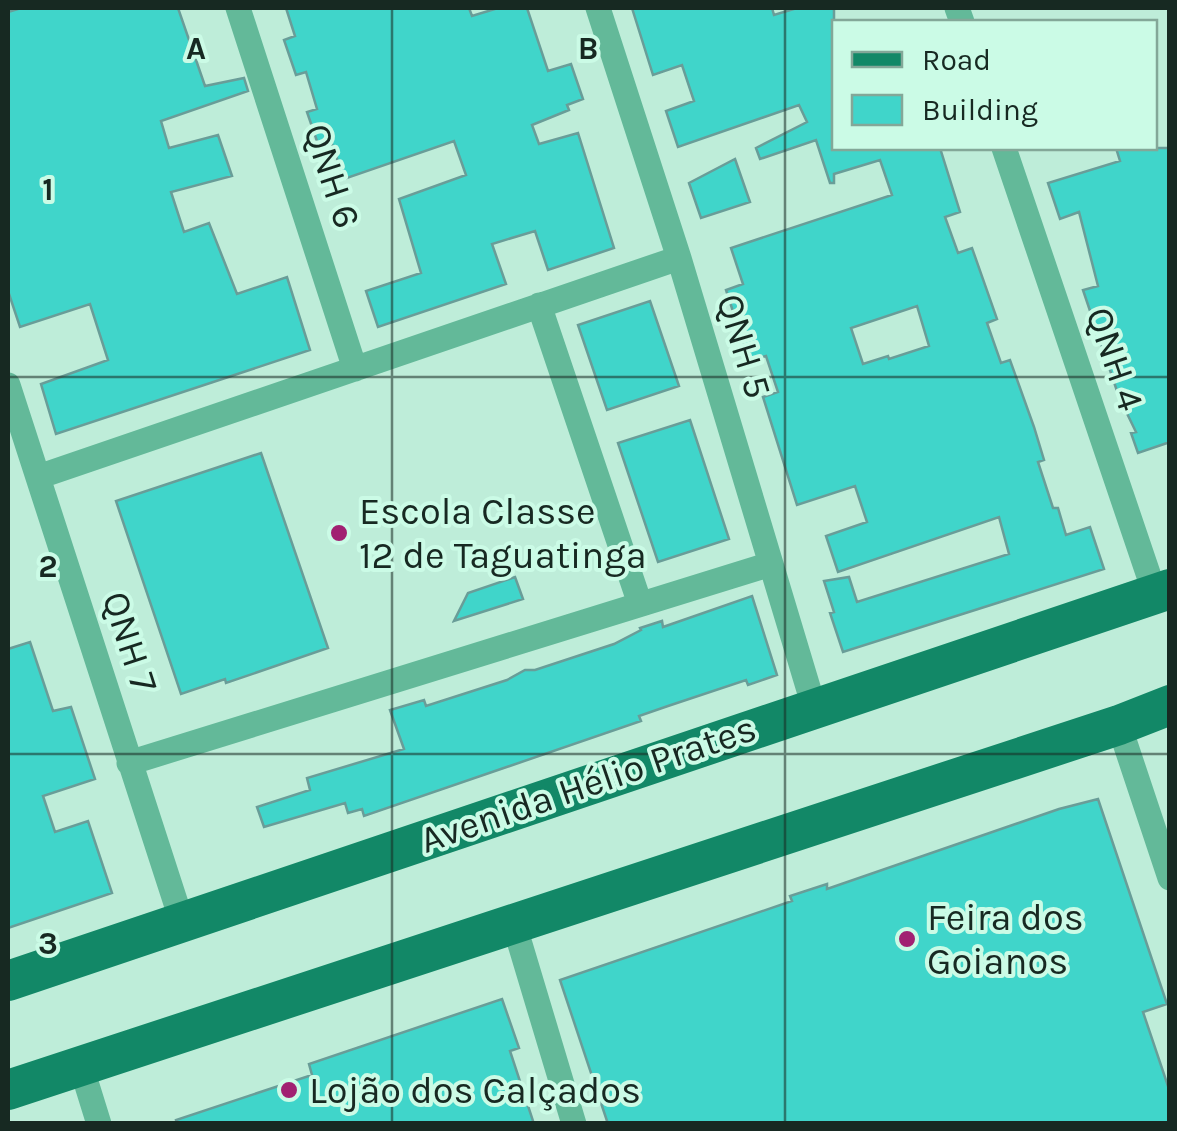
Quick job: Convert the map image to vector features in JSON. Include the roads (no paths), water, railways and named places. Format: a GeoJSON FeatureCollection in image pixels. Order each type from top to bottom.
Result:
{"type":"FeatureCollection","features":[{"type":"Feature","properties":{"kind":"main road","name":"Avenida Hélio Prates"},"geometry":{"type":"LineString","coordinates":[[8,981],[1162,591]]}},
{"type":"Feature","properties":{"kind":"main road"},"geometry":{"type":"LineString","coordinates":[[8,1090],[1170,705]]}},
{"type":"Feature","properties":{"kind":"street","name":"QNH 6"},"geometry":{"type":"LineString","coordinates":[[238,8],[355,368]]}},
{"type":"Feature","properties":{"kind":"street","name":"QNH 5"},"geometry":{"type":"LineString","coordinates":[[598,8],[679,258],[814,707]]}},
{"type":"Feature","properties":{"kind":"street","name":"QNH 4"},"geometry":{"type":"LineString","coordinates":[[1005,150],[1162,591]]}},
{"type":"Feature","properties":{"kind":"street"},"geometry":{"type":"LineString","coordinates":[[38,477],[679,258]]}},
{"type":"Feature","properties":{"kind":"street"},"geometry":{"type":"LineString","coordinates":[[539,306],[640,604]]}},
{"type":"Feature","properties":{"kind":"street","name":"QNH 7"},"geometry":{"type":"LineString","coordinates":[[8,385],[182,922]]}},
{"type":"Feature","properties":{"kind":"street"},"geometry":{"type":"LineString","coordinates":[[129,763],[771,564]]}},
{"type":"Feature","properties":{"kind":"street"},"geometry":{"type":"LineString","coordinates":[[1119,725],[1170,878]]}},
{"type":"Feature","properties":{"kind":"street"},"geometry":{"type":"LineString","coordinates":[[514,924],[574,1124]]}},
{"type":"Feature","properties":{"kind":"street"},"geometry":{"type":"LineString","coordinates":[[82,1066],[99,1124]]}},
{"type":"Feature","properties":{"kind":"place","name":"Escola Classe 12 de Taguatinga"},"geometry":{"type":"Point","coordinates":[339,533]}},
{"type":"Feature","properties":{"kind":"place","name":"Feira dos Goianos"},"geometry":{"type":"Point","coordinates":[907,939]}},
{"type":"Feature","properties":{"kind":"place","name":"Lojão dos Calçados"},"geometry":{"type":"Point","coordinates":[289,1090]}}]}
